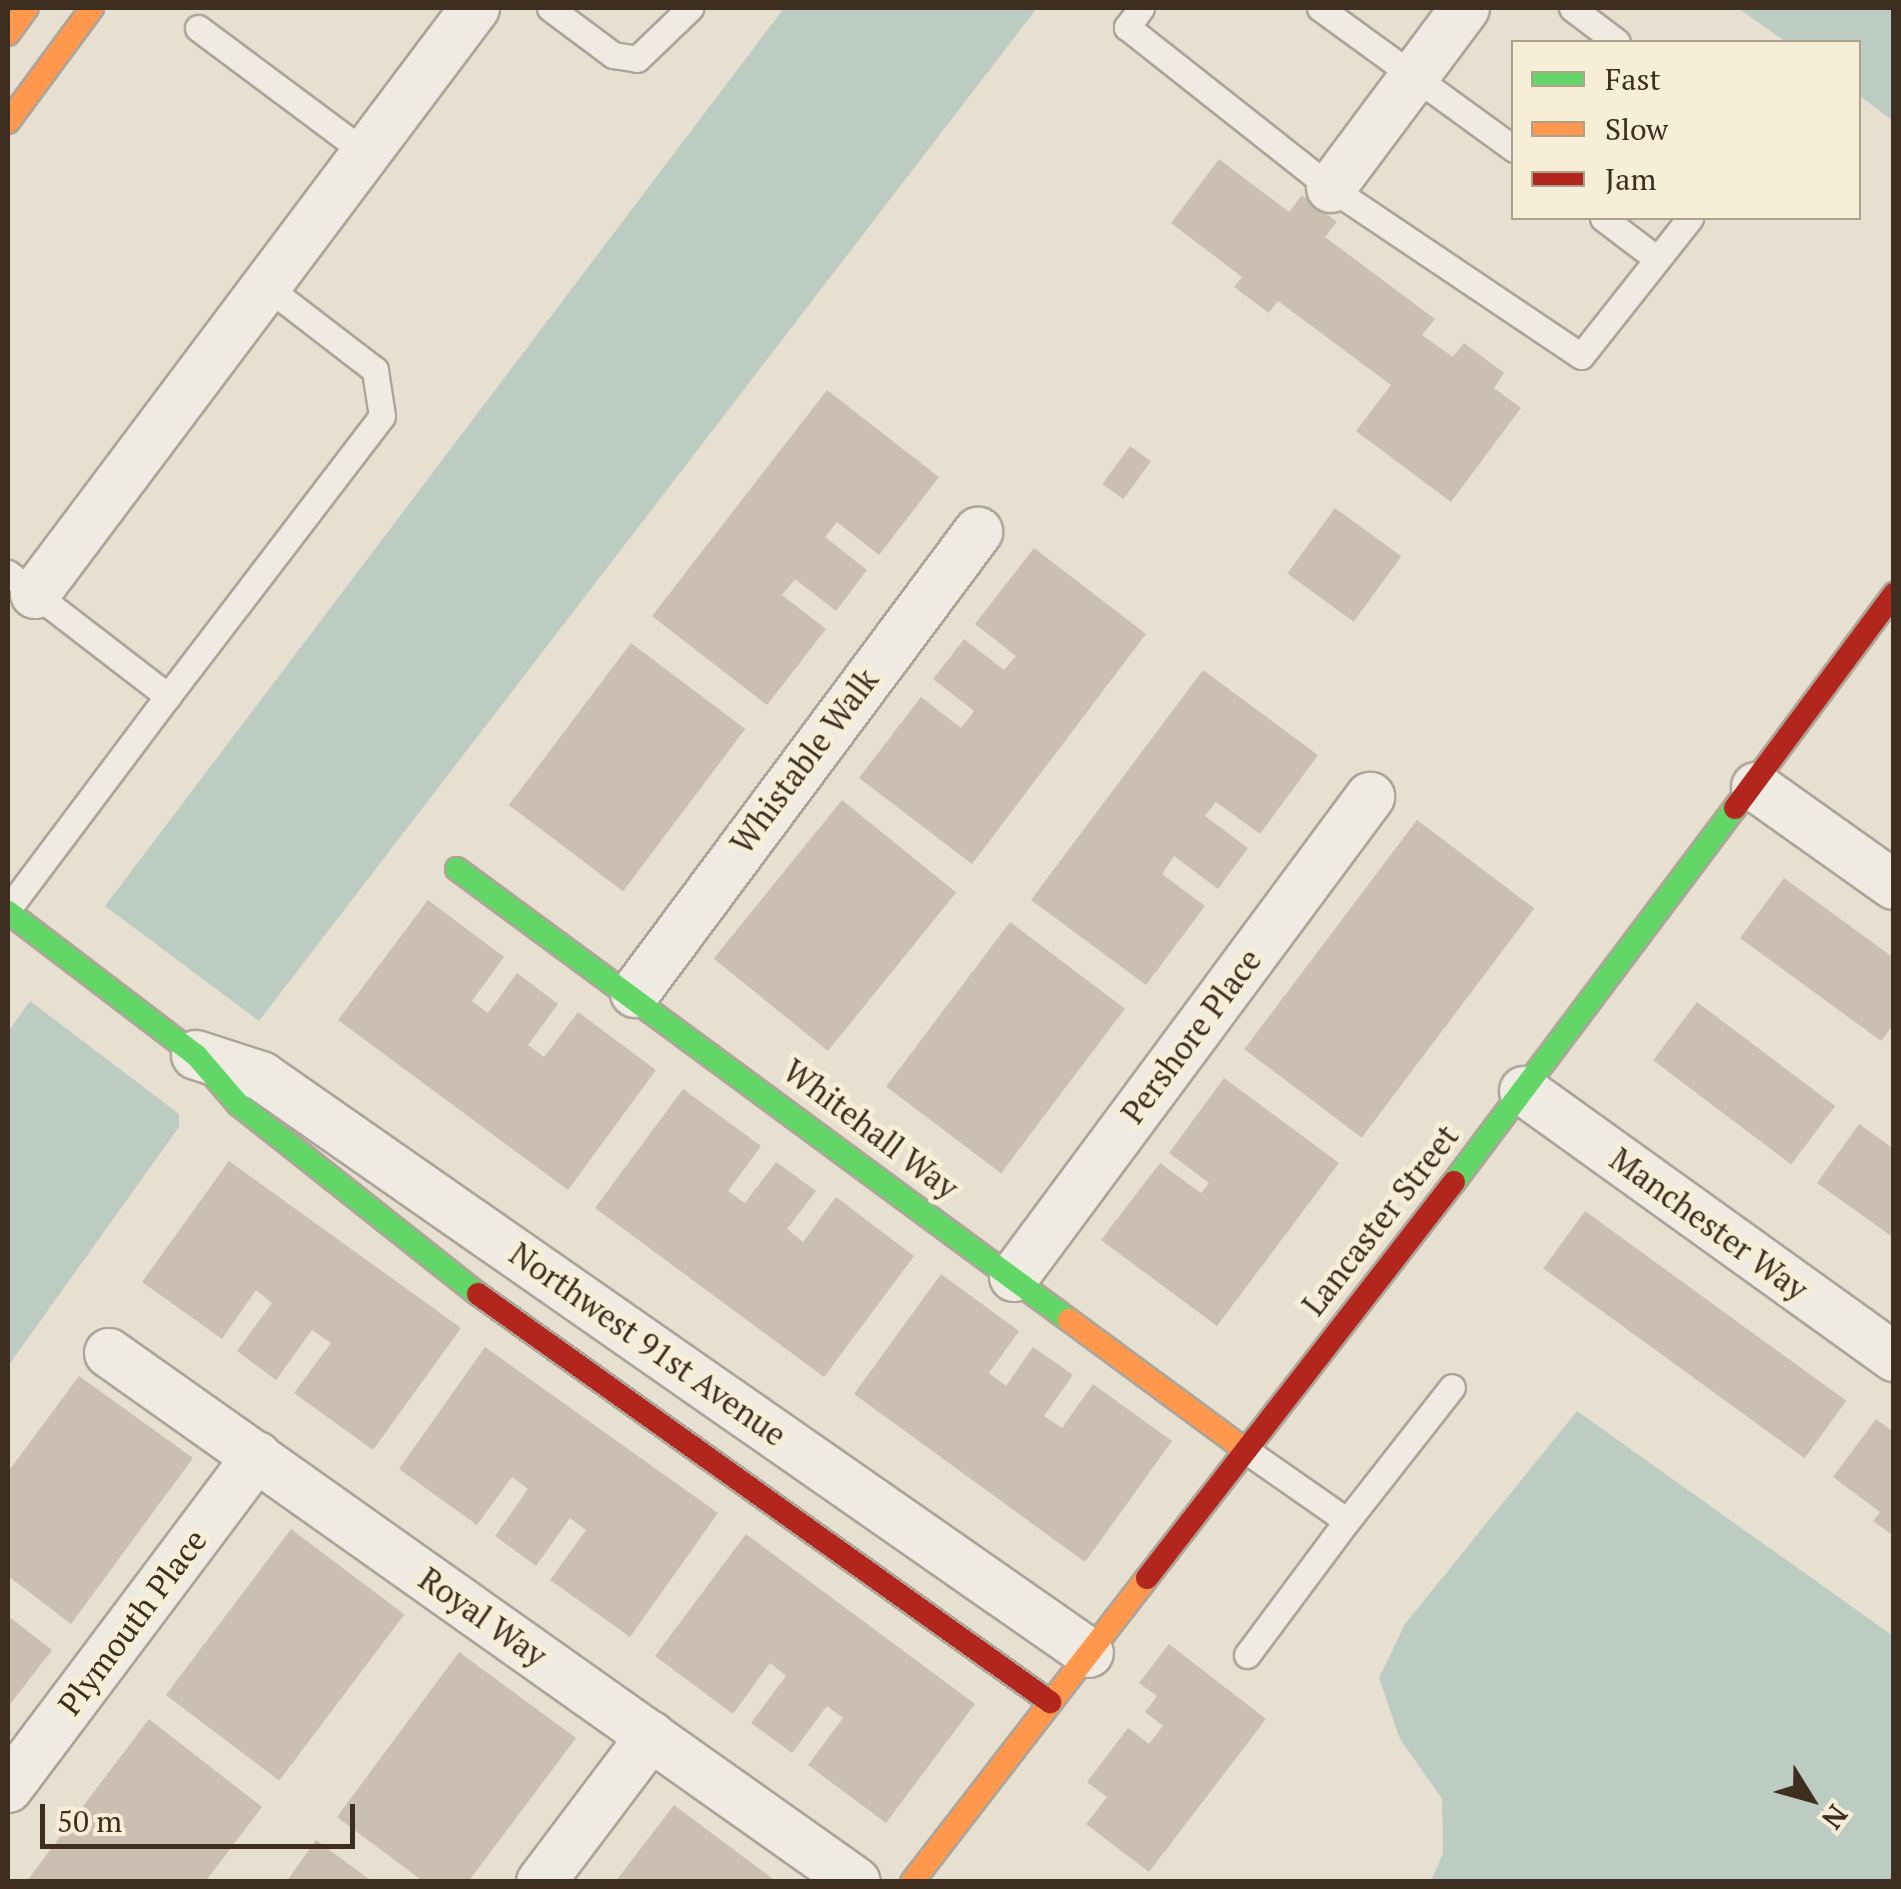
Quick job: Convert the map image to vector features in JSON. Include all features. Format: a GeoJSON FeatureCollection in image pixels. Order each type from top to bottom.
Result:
{"type":"FeatureCollection","features":[{"type":"Feature","properties":{"kind":"street"},"geometry":{"type":"LineString","coordinates":[[8,34],[27,8]]}},
{"type":"Feature","properties":{"kind":"street"},"geometry":{"type":"LineString","coordinates":[[8,122],[92,8]]}},
{"type":"Feature","properties":{"kind":"street"},"geometry":{"type":"LineString","coordinates":[[21,583],[266,286],[475,8]]}},
{"type":"Feature","properties":{"kind":"street"},"geometry":{"type":"LineString","coordinates":[[1330,188],[1465,8]]}},
{"type":"Feature","properties":{"kind":"street","name":"Whistable Walk"},"geometry":{"type":"LineString","coordinates":[[635,993],[978,532]]}},
{"type":"Feature","properties":{"kind":"street","name":"Lancaster Street"},"geometry":{"type":"LineString","coordinates":[[912,1882],[1089,1653],[1241,1447],[1524,1090],[1756,787],[1894,594]]}},
{"type":"Feature","properties":{"kind":"street"},"geometry":{"type":"LineString","coordinates":[[1756,787],[1894,885]]}},
{"type":"Feature","properties":{"kind":"street","name":"Pershore Place"},"geometry":{"type":"LineString","coordinates":[[1014,1277],[1370,797]]}},
{"type":"Feature","properties":{"kind":"street","name":"Whitehall Way"},"geometry":{"type":"LineString","coordinates":[[457,869],[635,993],[1241,1447]]}},
{"type":"Feature","properties":{"kind":"street","name":"Northwest 91st Avenue"},"geometry":{"type":"LineString","coordinates":[[8,910],[196,1054],[238,1104],[388,1228],[1050,1702]]}},
{"type":"Feature","properties":{"kind":"street","name":"Northwest 91st Avenue"},"geometry":{"type":"LineString","coordinates":[[196,1054],[262,1076],[1089,1653]]}},
{"type":"Feature","properties":{"kind":"street","name":"Manchester Way"},"geometry":{"type":"LineString","coordinates":[[1524,1090],[1894,1357]]}},
{"type":"Feature","properties":{"kind":"street","name":"Royal Way"},"geometry":{"type":"LineString","coordinates":[[109,1353],[856,1882]]}},
{"type":"Feature","properties":{"kind":"street","name":"Plymouth Place"},"geometry":{"type":"LineString","coordinates":[[8,1788],[257,1456]]}},
{"type":"Feature","properties":{"kind":"street"},"geometry":{"type":"LineString","coordinates":[[542,1882],[652,1736]]}},
{"type":"Feature","properties":{"kind":"lane"},"geometry":{"type":"LineString","coordinates":[[550,8],[613,55],[637,58],[690,8]]}},
{"type":"Feature","properties":{"kind":"lane"},"geometry":{"type":"LineString","coordinates":[[1141,8],[1127,28],[1330,188],[1581,356],[1688,220]]}},
{"type":"Feature","properties":{"kind":"lane"},"geometry":{"type":"LineString","coordinates":[[1320,8],[1416,74],[1511,147]]}},
{"type":"Feature","properties":{"kind":"lane"},"geometry":{"type":"LineString","coordinates":[[1572,8],[1613,40]]}},
{"type":"Feature","properties":{"kind":"lane"},"geometry":{"type":"LineString","coordinates":[[198,28],[366,153]]}},
{"type":"Feature","properties":{"kind":"lane"},"geometry":{"type":"LineString","coordinates":[[1606,220],[1657,259]]}},
{"type":"Feature","properties":{"kind":"lane"},"geometry":{"type":"LineString","coordinates":[[8,910],[382,416],[375,370],[266,286]]}},
{"type":"Feature","properties":{"kind":"lane"},"geometry":{"type":"LineString","coordinates":[[21,583],[168,696]]}},
{"type":"Feature","properties":{"kind":"lane"},"geometry":{"type":"LineString","coordinates":[[388,1228],[421,1186]]}},
{"type":"Feature","properties":{"kind":"lane"},"geometry":{"type":"LineString","coordinates":[[610,1389],[643,1339]]}},
{"type":"Feature","properties":{"kind":"lane"},"geometry":{"type":"LineString","coordinates":[[1247,1655],[1452,1388]]}},
{"type":"Feature","properties":{"kind":"lane"},"geometry":{"type":"LineString","coordinates":[[1241,1447],[1347,1522]]}},
{"type":"Feature","properties":{"kind":"lane"},"geometry":{"type":"LineString","coordinates":[[973,1647],[1011,1598]]}},
{"type":"Feature","properties":{"kind":"shaded area"},"geometry":{"type":"Polygon","coordinates":[[[784,8],[1037,8],[259,1021],[105,906],[784,8]]]}},
{"type":"Feature","properties":{"kind":"shaded area"},"geometry":{"type":"Polygon","coordinates":[[[1738,8],[1893,8],[1893,121],[1861,97],[1861,40],[1783,40],[1738,8]]]}},
{"type":"Feature","properties":{"kind":"shaded area"},"geometry":{"type":"Polygon","coordinates":[[[30,1001],[179,1114],[179,1127],[8,1366],[8,1032],[30,1001]]]}},
{"type":"Feature","properties":{"kind":"shaded area"},"geometry":{"type":"Polygon","coordinates":[[[1577,1411],[1893,1636],[1893,1881],[1431,1881],[1443,1853],[1442,1799],[1400,1739],[1379,1678],[1405,1624],[1577,1411]]]}},
{"type":"Feature","properties":{"kind":"building"},"geometry":{"type":"Polygon","coordinates":[[[1219,159],[1289,212],[1302,195],[1337,222],[1325,237],[1435,319],[1422,335],[1453,357],[1464,343],[1504,373],[1494,388],[1521,408],[1451,502],[1356,431],[1391,385],[1278,301],[1269,313],[1234,287],[1242,277],[1171,223],[1219,159]]]}},
{"type":"Feature","properties":{"kind":"building"},"geometry":{"type":"Polygon","coordinates":[[[827,390],[939,477],[879,555],[837,522],[825,537],[867,570],[836,611],[795,579],[782,595],[826,629],[767,705],[652,616],[827,390]]]}},
{"type":"Feature","properties":{"kind":"building"},"geometry":{"type":"Polygon","coordinates":[[[1130,446],[1151,461],[1123,499],[1102,484],[1130,446]]]}},
{"type":"Feature","properties":{"kind":"building"},"geometry":{"type":"Polygon","coordinates":[[[1335,508],[1401,556],[1354,622],[1287,574],[1335,508]]]}},
{"type":"Feature","properties":{"kind":"building"},"geometry":{"type":"Polygon","coordinates":[[[1034,548],[1146,634],[972,864],[859,778],[921,697],[961,728],[974,711],[933,679],[964,639],[1004,670],[1016,656],[975,624],[1034,548]]]}},
{"type":"Feature","properties":{"kind":"building"},"geometry":{"type":"Polygon","coordinates":[[[631,643],[745,729],[623,891],[509,805],[631,643]]]}},
{"type":"Feature","properties":{"kind":"building"},"geometry":{"type":"Polygon","coordinates":[[[1203,670],[1318,755],[1260,834],[1216,802],[1205,816],[1248,848],[1218,889],[1174,856],[1162,874],[1205,906],[1146,985],[1031,900],[1203,670]]]}},
{"type":"Feature","properties":{"kind":"building"},"geometry":{"type":"Polygon","coordinates":[[[842,800],[956,893],[828,1051],[714,959],[842,800]]]}},
{"type":"Feature","properties":{"kind":"building"},"geometry":{"type":"Polygon","coordinates":[[[1417,820],[1534,908],[1362,1138],[1244,1049],[1417,820]]]}},
{"type":"Feature","properties":{"kind":"building"},"geometry":{"type":"Polygon","coordinates":[[[1784,878],[1894,958],[1894,1024],[1881,1041],[1740,938],[1784,878]]]}},
{"type":"Feature","properties":{"kind":"building"},"geometry":{"type":"Polygon","coordinates":[[[428,900],[504,957],[472,1001],[488,1013],[517,973],[558,1004],[528,1045],[544,1057],[578,1012],[656,1070],[568,1190],[338,1020],[428,900]]]}},
{"type":"Feature","properties":{"kind":"building"},"geometry":{"type":"Polygon","coordinates":[[[1010,922],[1125,1009],[1001,1173],[886,1087],[1010,922]]]}},
{"type":"Feature","properties":{"kind":"building"},"geometry":{"type":"Polygon","coordinates":[[[1697,1002],[1835,1106],[1791,1164],[1653,1060],[1697,1002]]]}},
{"type":"Feature","properties":{"kind":"building"},"geometry":{"type":"Polygon","coordinates":[[[1224,1078],[1339,1163],[1217,1326],[1101,1240],[1160,1163],[1201,1193],[1209,1183],[1169,1153],[1224,1078]]]}},
{"type":"Feature","properties":{"kind":"building"},"geometry":{"type":"Polygon","coordinates":[[[683,1089],[761,1146],[728,1191],[745,1203],[776,1162],[816,1191],[787,1229],[803,1242],[836,1197],[914,1256],[824,1377],[595,1208],[683,1089]]]}},
{"type":"Feature","properties":{"kind":"building"},"geometry":{"type":"Polygon","coordinates":[[[1859,1124],[1894,1149],[1894,1238],[1817,1183],[1859,1124]]]}},
{"type":"Feature","properties":{"kind":"building"},"geometry":{"type":"Polygon","coordinates":[[[229,1161],[461,1328],[373,1450],[294,1393],[331,1343],[312,1330],[276,1380],[237,1351],[272,1303],[256,1290],[222,1339],[142,1282],[229,1161]]]}},
{"type":"Feature","properties":{"kind":"building"},"geometry":{"type":"Polygon","coordinates":[[[1585,1211],[1846,1401],[1805,1458],[1543,1268],[1585,1211]]]}},
{"type":"Feature","properties":{"kind":"building"},"geometry":{"type":"Polygon","coordinates":[[[941,1274],[1019,1331],[989,1373],[1006,1386],[1033,1347],[1073,1375],[1044,1416],[1062,1428],[1093,1384],[1172,1441],[1085,1562],[854,1394],[941,1274]]]}},
{"type":"Feature","properties":{"kind":"building"},"geometry":{"type":"Polygon","coordinates":[[[485,1347],[718,1513],[630,1637],[550,1580],[586,1530],[570,1518],[536,1566],[495,1536],[528,1489],[512,1477],[477,1525],[399,1469],[485,1347]]]}},
{"type":"Feature","properties":{"kind":"building"},"geometry":{"type":"Polygon","coordinates":[[[79,1376],[193,1458],[71,1624],[8,1576],[8,1472],[79,1376]]]}},
{"type":"Feature","properties":{"kind":"building"},"geometry":{"type":"Polygon","coordinates":[[[1876,1419],[1894,1432],[1894,1536],[1873,1521],[1880,1512],[1833,1477],[1876,1419]]]}},
{"type":"Feature","properties":{"kind":"building"},"geometry":{"type":"Polygon","coordinates":[[[291,1529],[404,1614],[279,1781],[166,1695],[291,1529]]]}},
{"type":"Feature","properties":{"kind":"building"},"geometry":{"type":"Polygon","coordinates":[[[746,1534],[975,1704],[886,1823],[808,1765],[843,1718],[827,1706],[792,1753],[751,1723],[786,1676],[770,1663],[733,1714],[655,1656],[746,1534]]]}},
{"type":"Feature","properties":{"kind":"building"},"geometry":{"type":"Polygon","coordinates":[[[8,1616],[52,1650],[8,1707],[8,1616]]]}},
{"type":"Feature","properties":{"kind":"building"},"geometry":{"type":"Polygon","coordinates":[[[1169,1644],[1266,1719],[1149,1872],[1086,1824],[1107,1797],[1087,1782],[1128,1728],[1149,1744],[1163,1726],[1145,1712],[1157,1696],[1139,1683],[1169,1644]]]}},
{"type":"Feature","properties":{"kind":"building"},"geometry":{"type":"Polygon","coordinates":[[[459,1652],[576,1738],[468,1882],[424,1882],[337,1817],[459,1652]]]}},
{"type":"Feature","properties":{"kind":"building"},"geometry":{"type":"Polygon","coordinates":[[[149,1719],[262,1807],[205,1882],[26,1882],[149,1719]]]}},
{"type":"Feature","properties":{"kind":"building"},"geometry":{"type":"Polygon","coordinates":[[[674,1805],[777,1882],[615,1882],[674,1805]]]}},
{"type":"Feature","properties":{"kind":"building"},"geometry":{"type":"Polygon","coordinates":[[[316,1840],[373,1882],[286,1882],[316,1840]]]}},
{"type":"Feature","properties":{"kind":"traffic: fast"},"geometry":{"type":"LineString","coordinates":[[1454,1182],[1735,808]]}},
{"type":"Feature","properties":{"kind":"traffic: fast"},"geometry":{"type":"LineString","coordinates":[[457,869],[1069,1320]]}},
{"type":"Feature","properties":{"kind":"traffic: fast"},"geometry":{"type":"LineString","coordinates":[[8,912],[196,1055],[238,1104],[478,1294]]}},
{"type":"Feature","properties":{"kind":"traffic: slow"},"geometry":{"type":"LineString","coordinates":[[8,34],[27,8]]}},
{"type":"Feature","properties":{"kind":"traffic: slow"},"geometry":{"type":"LineString","coordinates":[[8,122],[92,8]]}},
{"type":"Feature","properties":{"kind":"traffic: slow"},"geometry":{"type":"LineString","coordinates":[[1069,1320],[1241,1447]]}},
{"type":"Feature","properties":{"kind":"traffic: slow"},"geometry":{"type":"LineString","coordinates":[[912,1882],[1147,1578]]}},
{"type":"Feature","properties":{"kind":"traffic: jam"},"geometry":{"type":"LineString","coordinates":[[1735,808],[1894,594]]}},
{"type":"Feature","properties":{"kind":"traffic: jam"},"geometry":{"type":"LineString","coordinates":[[1147,1578],[1454,1182]]}},
{"type":"Feature","properties":{"kind":"traffic: jam"},"geometry":{"type":"LineString","coordinates":[[478,1294],[1050,1702]]}}]}
